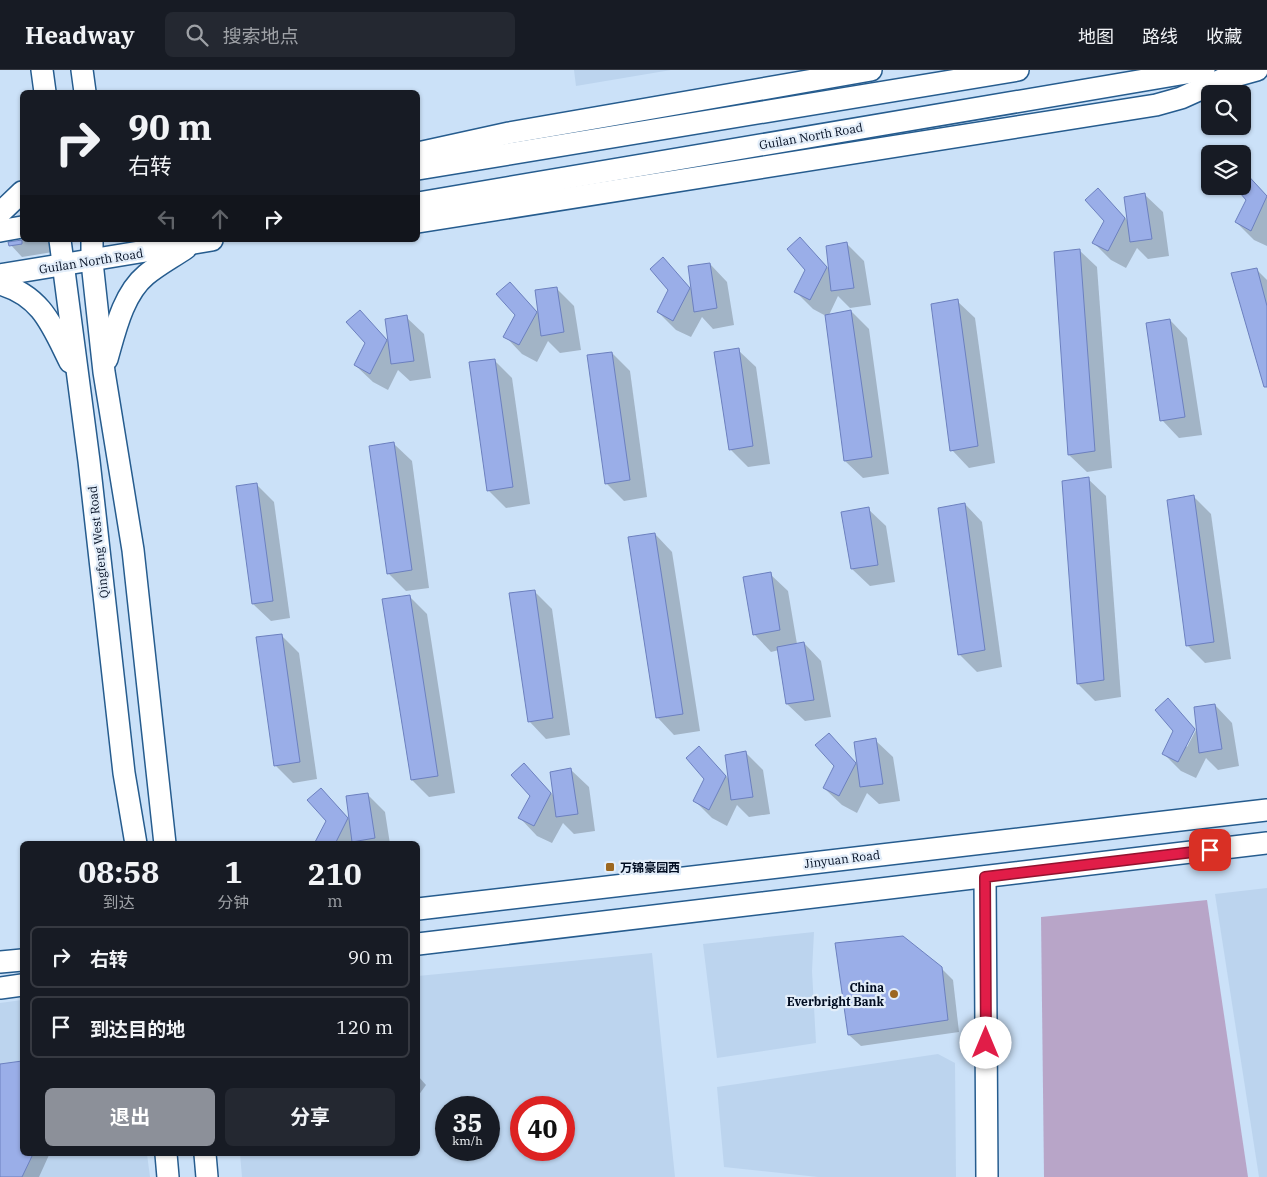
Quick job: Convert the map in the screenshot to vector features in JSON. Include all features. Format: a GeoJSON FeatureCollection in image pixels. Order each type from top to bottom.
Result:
{"type":"FeatureCollection","features":[{"type":"Feature","properties":{"kind":"main road"},"geometry":{"type":"LineString","coordinates":[[42,70],[45,90]]}},
{"type":"Feature","properties":{"kind":"main road"},"geometry":{"type":"LineString","coordinates":[[82,70],[85,90]]}},
{"type":"Feature","properties":{"kind":"main road"},"geometry":{"type":"LineString","coordinates":[[420,153],[509,133],[871,70]]}},
{"type":"Feature","properties":{"kind":"main road"},"geometry":{"type":"LineString","coordinates":[[420,169],[1018,70]]}},
{"type":"Feature","properties":{"kind":"main road","name":"Guilan North Road"},"geometry":{"type":"LineString","coordinates":[[420,203],[1204,70]]}},
{"type":"Feature","properties":{"kind":"main road"},"geometry":{"type":"LineString","coordinates":[[420,222],[1156,105],[1181,98],[1221,80],[1258,70]]}},
{"type":"Feature","properties":{"kind":"main road"},"geometry":{"type":"LineString","coordinates":[[0,213],[20,194]]}},
{"type":"Feature","properties":{"kind":"main road"},"geometry":{"type":"LineString","coordinates":[[0,231],[20,227]]}},
{"type":"Feature","properties":{"kind":"main road","name":"Qingfeng West Road"},"geometry":{"type":"LineString","coordinates":[[60,242],[78,377],[124,773],[135,841]]}},
{"type":"Feature","properties":{"kind":"main road"},"geometry":{"type":"LineString","coordinates":[[92,242],[92,262],[104,372],[133,550],[165,841]]}},
{"type":"Feature","properties":{"kind":"main road"},"geometry":{"type":"LineString","coordinates":[[104,372],[116,328],[133,290],[146,275],[202,242]]}},
{"type":"Feature","properties":{"kind":"main road","name":"Guilan North Road"},"geometry":{"type":"LineString","coordinates":[[0,275],[92,262],[202,242]]}},
{"type":"Feature","properties":{"kind":"main road"},"geometry":{"type":"LineString","coordinates":[[0,284],[27,296],[41,308],[78,377]]}},
{"type":"Feature","properties":{"kind":"main road","name":"Jinyuan Road"},"geometry":{"type":"LineString","coordinates":[[420,909],[1267,810]]}},
{"type":"Feature","properties":{"kind":"main road"},"geometry":{"type":"LineString","coordinates":[[420,944],[1267,843]]}},
{"type":"Feature","properties":{"kind":"main road"},"geometry":{"type":"LineString","coordinates":[[985,877],[987,1177]]}},
{"type":"Feature","properties":{"kind":"main road"},"geometry":{"type":"LineString","coordinates":[[0,962],[20,960]]}},
{"type":"Feature","properties":{"kind":"main road"},"geometry":{"type":"LineString","coordinates":[[0,988],[20,985]]}},
{"type":"Feature","properties":{"kind":"main road"},"geometry":{"type":"LineString","coordinates":[[166,1156],[168,1177]]}},
{"type":"Feature","properties":{"kind":"main road"},"geometry":{"type":"LineString","coordinates":[[205,1156],[207,1177]]}},
{"type":"Feature","properties":{"kind":"shaded area"},"geometry":{"type":"Polygon","coordinates":[[[574,70],[671,70],[576,86],[574,70]]]}},
{"type":"Feature","properties":{"kind":"shaded area"},"geometry":{"type":"Polygon","coordinates":[[[1267,888],[1267,1177],[1259,1177],[1215,894],[1267,888]]]}},
{"type":"Feature","properties":{"kind":"shaded area"},"geometry":{"type":"Polygon","coordinates":[[[1207,900],[1248,1177],[1044,1177],[1041,917],[1207,900]]]}},
{"type":"Feature","properties":{"kind":"shaded area"},"geometry":{"type":"Polygon","coordinates":[[[814,932],[812,971],[816,1043],[717,1058],[703,944],[814,932]]]}},
{"type":"Feature","properties":{"kind":"shaded area"},"geometry":{"type":"Polygon","coordinates":[[[652,953],[675,1177],[242,1177],[240,1156],[420,1156],[420,976],[652,953]]]}},
{"type":"Feature","properties":{"kind":"shaded area"},"geometry":{"type":"Polygon","coordinates":[[[20,1000],[20,1156],[147,1156],[150,1177],[0,1177],[0,1003],[20,1000]]]}},
{"type":"Feature","properties":{"kind":"shaded area"},"geometry":{"type":"Polygon","coordinates":[[[938,1054],[955,1063],[956,1177],[818,1177],[724,1167],[717,1087],[938,1054]]]}},
{"type":"Feature","properties":{"kind":"building"},"geometry":{"type":"Polygon","coordinates":[[[1251,179],[1267,196],[1251,231],[1235,222],[1246,200],[1242,195],[1251,195],[1251,179]]]}},
{"type":"Feature","properties":{"kind":"building"},"geometry":{"type":"Polygon","coordinates":[[[1098,188],[1125,218],[1108,251],[1092,243],[1104,221],[1085,200],[1098,188]]]}},
{"type":"Feature","properties":{"kind":"building"},"geometry":{"type":"Polygon","coordinates":[[[1145,193],[1152,239],[1130,242],[1124,197],[1145,193]]]}},
{"type":"Feature","properties":{"kind":"building"},"geometry":{"type":"Polygon","coordinates":[[[800,237],[827,267],[810,300],[794,292],[805,270],[787,249],[800,237]]]}},
{"type":"Feature","properties":{"kind":"building"},"geometry":{"type":"Polygon","coordinates":[[[20,240],[22,244],[9,246],[8,242],[20,240]]]}},
{"type":"Feature","properties":{"kind":"building"},"geometry":{"type":"Polygon","coordinates":[[[847,242],[854,288],[831,291],[826,246],[847,242]]]}},
{"type":"Feature","properties":{"kind":"building"},"geometry":{"type":"Polygon","coordinates":[[[1080,249],[1095,451],[1068,455],[1054,252],[1080,249]]]}},
{"type":"Feature","properties":{"kind":"building"},"geometry":{"type":"Polygon","coordinates":[[[663,257],[690,288],[673,321],[657,312],[668,290],[650,269],[663,257]]]}},
{"type":"Feature","properties":{"kind":"building"},"geometry":{"type":"Polygon","coordinates":[[[710,263],[717,308],[694,312],[688,266],[710,263]]]}},
{"type":"Feature","properties":{"kind":"building"},"geometry":{"type":"Polygon","coordinates":[[[1257,268],[1267,306],[1267,387],[1264,387],[1231,273],[1257,268]]]}},
{"type":"Feature","properties":{"kind":"building"},"geometry":{"type":"Polygon","coordinates":[[[510,282],[537,312],[519,345],[503,337],[515,315],[496,294],[510,282]]]}},
{"type":"Feature","properties":{"kind":"building"},"geometry":{"type":"Polygon","coordinates":[[[557,287],[564,332],[541,336],[535,290],[557,287]]]}},
{"type":"Feature","properties":{"kind":"building"},"geometry":{"type":"Polygon","coordinates":[[[958,299],[978,446],[950,451],[931,304],[958,299]]]}},
{"type":"Feature","properties":{"kind":"building"},"geometry":{"type":"Polygon","coordinates":[[[360,310],[387,340],[370,374],[354,365],[365,343],[346,322],[360,310]]]}},
{"type":"Feature","properties":{"kind":"building"},"geometry":{"type":"Polygon","coordinates":[[[851,310],[872,457],[844,461],[825,315],[851,310]]]}},
{"type":"Feature","properties":{"kind":"building"},"geometry":{"type":"Polygon","coordinates":[[[407,315],[414,361],[391,364],[385,319],[407,315]]]}},
{"type":"Feature","properties":{"kind":"building"},"geometry":{"type":"Polygon","coordinates":[[[1170,319],[1185,417],[1160,421],[1146,323],[1170,319]]]}},
{"type":"Feature","properties":{"kind":"building"},"geometry":{"type":"Polygon","coordinates":[[[739,348],[753,446],[729,450],[714,352],[739,348]]]}},
{"type":"Feature","properties":{"kind":"building"},"geometry":{"type":"Polygon","coordinates":[[[612,352],[630,480],[605,484],[587,355],[612,352]]]}},
{"type":"Feature","properties":{"kind":"building"},"geometry":{"type":"Polygon","coordinates":[[[495,359],[513,487],[487,491],[469,362],[495,359]]]}},
{"type":"Feature","properties":{"kind":"building"},"geometry":{"type":"Polygon","coordinates":[[[394,442],[412,570],[387,574],[369,446],[394,442]]]}},
{"type":"Feature","properties":{"kind":"building"},"geometry":{"type":"Polygon","coordinates":[[[1089,477],[1104,680],[1077,684],[1062,481],[1089,477]]]}},
{"type":"Feature","properties":{"kind":"building"},"geometry":{"type":"Polygon","coordinates":[[[257,483],[273,601],[252,604],[236,486],[257,483]]]}},
{"type":"Feature","properties":{"kind":"building"},"geometry":{"type":"Polygon","coordinates":[[[1194,495],[1214,642],[1186,646],[1167,500],[1194,495]]]}},
{"type":"Feature","properties":{"kind":"building"},"geometry":{"type":"Polygon","coordinates":[[[965,503],[985,650],[958,655],[938,508],[965,503]]]}},
{"type":"Feature","properties":{"kind":"building"},"geometry":{"type":"Polygon","coordinates":[[[869,507],[878,565],[851,569],[841,512],[869,507]]]}},
{"type":"Feature","properties":{"kind":"building"},"geometry":{"type":"Polygon","coordinates":[[[655,533],[683,714],[656,718],[628,537],[655,533]]]}},
{"type":"Feature","properties":{"kind":"building"},"geometry":{"type":"Polygon","coordinates":[[[771,572],[780,630],[753,635],[743,577],[771,572]]]}},
{"type":"Feature","properties":{"kind":"building"},"geometry":{"type":"Polygon","coordinates":[[[535,590],[553,718],[528,722],[509,593],[535,590]]]}},
{"type":"Feature","properties":{"kind":"building"},"geometry":{"type":"Polygon","coordinates":[[[410,595],[438,776],[411,780],[382,599],[410,595]]]}},
{"type":"Feature","properties":{"kind":"building"},"geometry":{"type":"Polygon","coordinates":[[[282,634],[300,762],[274,766],[256,637],[282,634]]]}},
{"type":"Feature","properties":{"kind":"building"},"geometry":{"type":"Polygon","coordinates":[[[804,642],[814,700],[786,704],[777,647],[804,642]]]}},
{"type":"Feature","properties":{"kind":"building"},"geometry":{"type":"Polygon","coordinates":[[[1168,698],[1195,729],[1178,762],[1162,754],[1173,731],[1155,710],[1168,698]]]}},
{"type":"Feature","properties":{"kind":"building"},"geometry":{"type":"Polygon","coordinates":[[[1215,704],[1222,749],[1199,753],[1194,707],[1215,704]]]}},
{"type":"Feature","properties":{"kind":"building"},"geometry":{"type":"Polygon","coordinates":[[[829,733],[856,763],[839,796],[823,788],[834,766],[815,745],[829,733]]]}},
{"type":"Feature","properties":{"kind":"building"},"geometry":{"type":"Polygon","coordinates":[[[876,738],[883,784],[860,787],[854,742],[876,738]]]}},
{"type":"Feature","properties":{"kind":"building"},"geometry":{"type":"Polygon","coordinates":[[[699,746],[726,776],[709,810],[693,801],[704,779],[686,758],[699,746]]]}},
{"type":"Feature","properties":{"kind":"building"},"geometry":{"type":"Polygon","coordinates":[[[746,751],[753,797],[731,800],[725,755],[746,751]]]}},
{"type":"Feature","properties":{"kind":"building"},"geometry":{"type":"Polygon","coordinates":[[[524,763],[551,793],[534,826],[518,818],[530,796],[511,775],[524,763]]]}},
{"type":"Feature","properties":{"kind":"building"},"geometry":{"type":"Polygon","coordinates":[[[571,768],[578,814],[556,817],[550,772],[571,768]]]}},
{"type":"Feature","properties":{"kind":"building"},"geometry":{"type":"Polygon","coordinates":[[[321,788],[348,818],[336,841],[316,841],[326,821],[307,800],[321,788]]]}},
{"type":"Feature","properties":{"kind":"building"},"geometry":{"type":"Polygon","coordinates":[[[368,793],[375,838],[352,841],[346,796],[368,793]]]}},
{"type":"Feature","properties":{"kind":"building","name":"China Everbright Bank"},"geometry":{"type":"Polygon","coordinates":[[[903,936],[942,967],[948,1020],[848,1035],[835,943],[903,936]]]}},
{"type":"Feature","properties":{"kind":"building"},"geometry":{"type":"Polygon","coordinates":[[[20,1061],[20,1156],[32,1156],[22,1177],[0,1177],[0,1064],[20,1061]]]}},
{"type":"Feature","properties":{"kind":"place","name":"万锦豪园西"},"geometry":{"type":"Point","coordinates":[610,867]}},
{"type":"Feature","properties":{"kind":"place","name":"China Everbright Bank"},"geometry":{"type":"Point","coordinates":[894,994]}},
{"type":"Feature","properties":{"kind":"route"},"geometry":{"type":"LineString","coordinates":[[986,1043],[985,877],[1210,850]]}}]}
